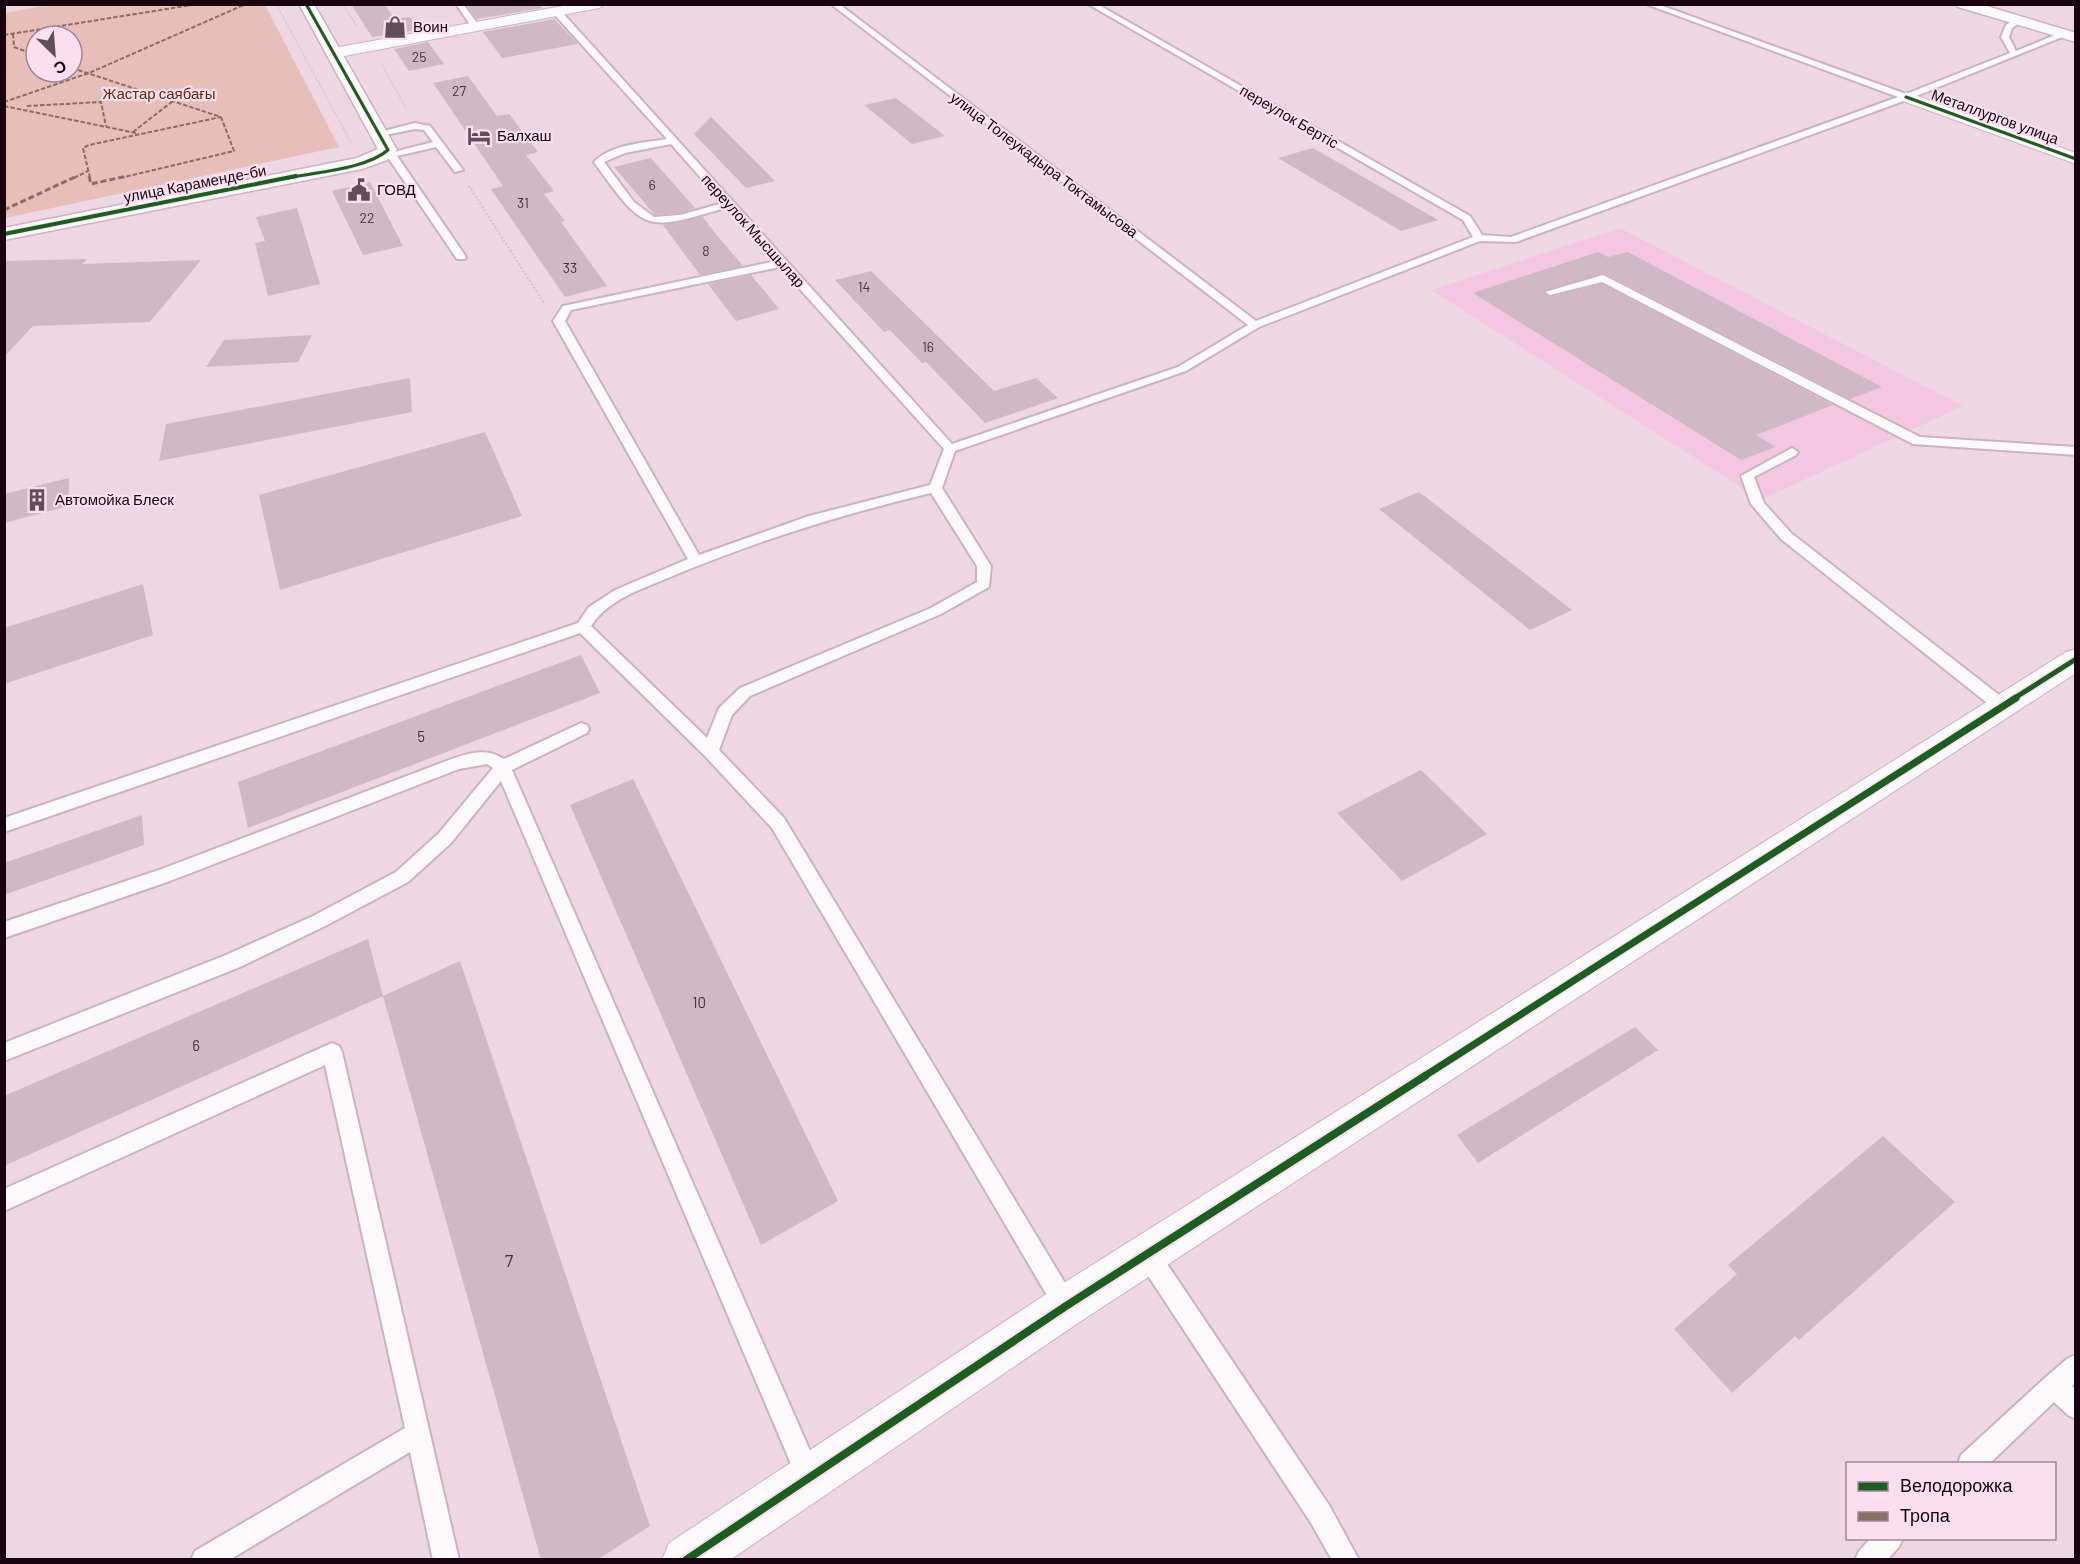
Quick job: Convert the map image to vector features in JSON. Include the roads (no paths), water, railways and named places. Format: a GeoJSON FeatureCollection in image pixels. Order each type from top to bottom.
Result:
{"type":"FeatureCollection","features":[{"type":"Feature","properties":{"kind":"street"},"geometry":{"type":"LineString","coordinates":[[306,4],[384,141]]}},
{"type":"Feature","properties":{"kind":"street"},"geometry":{"type":"LineString","coordinates":[[334,53],[599,4]]}},
{"type":"Feature","properties":{"kind":"street"},"geometry":{"type":"LineString","coordinates":[[1963,4],[2047,30],[2068,33]]}},
{"type":"Feature","properties":{"kind":"street","name":"Металлургов улица"},"geometry":{"type":"LineString","coordinates":[[1906,97],[2076,159]]}},
{"type":"Feature","properties":{"kind":"street","name":"улица Караменде-би"},"geometry":{"type":"LineString","coordinates":[[4,234],[362,163],[381,156],[384,141]]}},
{"type":"Feature","properties":{"kind":"street"},"geometry":{"type":"LineString","coordinates":[[686,1560],[1066,1306],[2076,659]]}},
{"type":"Feature","properties":{"kind":"lane"},"geometry":{"type":"LineString","coordinates":[[417,4],[425,4]]}},
{"type":"Feature","properties":{"kind":"lane"},"geometry":{"type":"LineString","coordinates":[[459,4],[476,27]]}},
{"type":"Feature","properties":{"kind":"lane","name":"улица Толеукадыра Токтамысова"},"geometry":{"type":"LineString","coordinates":[[834,4],[1254,325]]}},
{"type":"Feature","properties":{"kind":"lane","name":"переулок Бертіс"},"geometry":{"type":"LineString","coordinates":[[1090,4],[1467,218],[1479,238]]}},
{"type":"Feature","properties":{"kind":"lane"},"geometry":{"type":"LineString","coordinates":[[1648,4],[1906,97]]}},
{"type":"Feature","properties":{"kind":"lane","name":"переулок Мысшылар"},"geometry":{"type":"LineString","coordinates":[[557,12],[950,449]]}},
{"type":"Feature","properties":{"kind":"lane"},"geometry":{"type":"LineString","coordinates":[[2014,54],[2005,37],[2008,27],[2018,21]]}},
{"type":"Feature","properties":{"kind":"lane"},"geometry":{"type":"LineString","coordinates":[[935,488],[950,449],[1182,369],[1254,325],[1479,238],[1512,240],[1906,97],[2068,33]]}},
{"type":"Feature","properties":{"kind":"lane"},"geometry":{"type":"LineString","coordinates":[[384,141],[422,126],[428,128],[458,170]]}},
{"type":"Feature","properties":{"kind":"lane"},"geometry":{"type":"LineString","coordinates":[[384,141],[438,144]]}},
{"type":"Feature","properties":{"kind":"lane"},"geometry":{"type":"LineString","coordinates":[[384,141],[461,257]]}},
{"type":"Feature","properties":{"kind":"lane"},"geometry":{"type":"LineString","coordinates":[[673,141],[603,157],[599,162],[638,212],[651,220],[669,219],[729,204]]}},
{"type":"Feature","properties":{"kind":"lane"},"geometry":{"type":"LineString","coordinates":[[696,561],[559,321],[567,308],[783,263]]}},
{"type":"Feature","properties":{"kind":"lane"},"geometry":{"type":"LineString","coordinates":[[1550,292],[1603,278],[1917,441],[2076,451]]}},
{"type":"Feature","properties":{"kind":"lane"},"geometry":{"type":"LineString","coordinates":[[1792,452],[1747,476],[1758,504],[1786,536],[2002,706]]}},
{"type":"Feature","properties":{"kind":"lane"},"geometry":{"type":"LineString","coordinates":[[4,825],[583,627],[594,610],[620,593],[730,546],[845,509],[935,488]]}},
{"type":"Feature","properties":{"kind":"lane"},"geometry":{"type":"LineString","coordinates":[[710,751],[725,712],[745,692],[936,611],[984,584],[984,566],[935,488]]}},
{"type":"Feature","properties":{"kind":"lane"},"geometry":{"type":"LineString","coordinates":[[583,627],[710,751],[778,823],[1066,1306]]}},
{"type":"Feature","properties":{"kind":"lane"},"geometry":{"type":"LineString","coordinates":[[4,1052],[233,961],[319,921],[402,877],[445,838],[503,767],[581,729]]}},
{"type":"Feature","properties":{"kind":"lane"},"geometry":{"type":"LineString","coordinates":[[4,930],[164,876],[455,764],[472,759],[490,758],[503,767],[809,1477]]}},
{"type":"Feature","properties":{"kind":"lane"},"geometry":{"type":"LineString","coordinates":[[4,1200],[332,1052],[446,1560]]}},
{"type":"Feature","properties":{"kind":"lane"},"geometry":{"type":"LineString","coordinates":[[1147,1254],[1320,1514],[1346,1560]]}},
{"type":"Feature","properties":{"kind":"lane"},"geometry":{"type":"LineString","coordinates":[[1972,1462],[2076,1365]]}},
{"type":"Feature","properties":{"kind":"lane"},"geometry":{"type":"LineString","coordinates":[[2054,1385],[2076,1407]]}},
{"type":"Feature","properties":{"kind":"lane"},"geometry":{"type":"LineString","coordinates":[[204,1560],[418,1434]]}},
{"type":"Feature","properties":{"kind":"lane"},"geometry":{"type":"LineString","coordinates":[[1868,1560],[1889,1540]]}},
{"type":"Feature","properties":{"kind":"place","name":"Воин"},"geometry":{"type":"Point","coordinates":[395,27]}},
{"type":"Feature","properties":{"kind":"place","name":"Балхаш"},"geometry":{"type":"Point","coordinates":[479,136]}},
{"type":"Feature","properties":{"kind":"place","name":"ГОВД"},"geometry":{"type":"Point","coordinates":[359,190]}},
{"type":"Feature","properties":{"kind":"place","name":"Автомойка Блеск"},"geometry":{"type":"Point","coordinates":[37,500]}},
{"type":"Feature","properties":{"kind":"park label","name":"Жастар саябағы"},"geometry":{"type":"Point","coordinates":[159,94]}}]}
